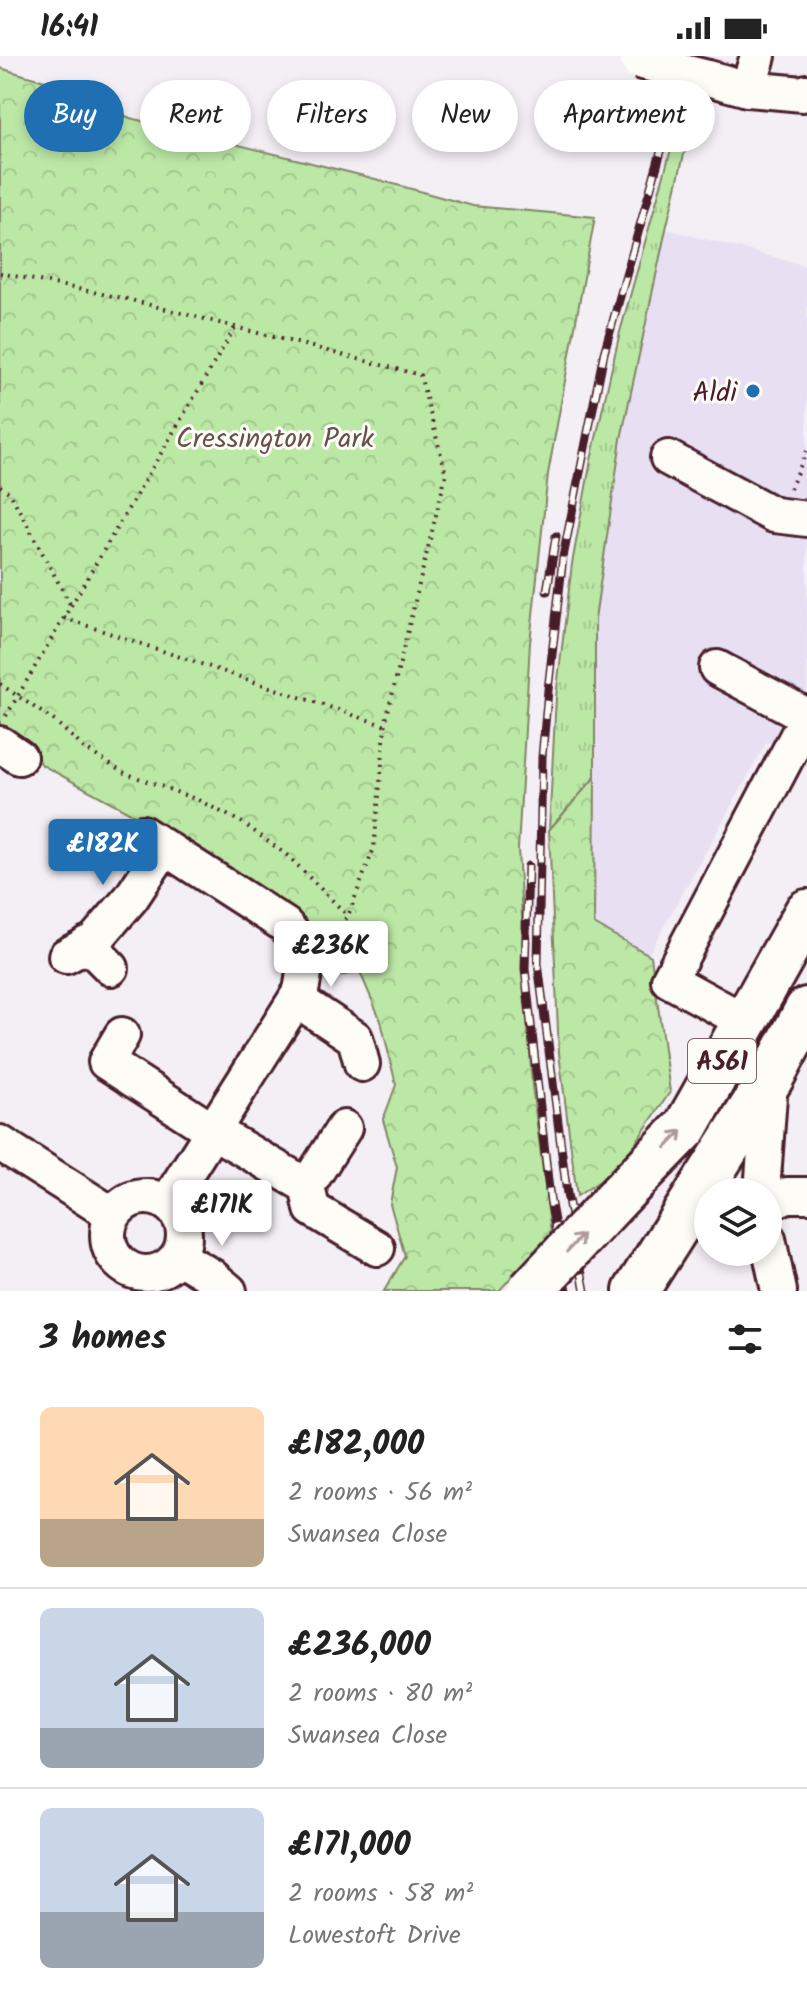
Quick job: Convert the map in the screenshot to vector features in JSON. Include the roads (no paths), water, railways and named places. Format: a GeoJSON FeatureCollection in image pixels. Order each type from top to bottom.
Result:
{"type":"FeatureCollection","features":[{"type":"Feature","properties":{"kind":"highway","name":"A561"},"geometry":{"type":"LineString","coordinates":[[530,1291],[686,1127],[807,912]]}},
{"type":"Feature","properties":{"kind":"highway","name":"A561"},"geometry":{"type":"LineString","coordinates":[[636,1291],[692,1222],[807,1010]]}},
{"type":"Feature","properties":{"kind":"street"},"geometry":{"type":"LineString","coordinates":[[748,89],[758,56]]}},
{"type":"Feature","properties":{"kind":"street"},"geometry":{"type":"LineString","coordinates":[[628,58],[748,89],[807,92]]}},
{"type":"Feature","properties":{"kind":"street"},"geometry":{"type":"LineString","coordinates":[[668,458],[774,515],[805,511]]}},
{"type":"Feature","properties":{"kind":"street"},"geometry":{"type":"LineString","coordinates":[[717,668],[807,717],[669,980],[744,1021]]}},
{"type":"Feature","properties":{"kind":"street"},"geometry":{"type":"LineString","coordinates":[[111,968],[77,950],[94,941],[131,898],[153,840],[285,925],[298,939],[306,963],[301,991],[167,1203]]}},
{"type":"Feature","properties":{"kind":"street"},"geometry":{"type":"LineString","coordinates":[[296,999],[355,1038],[362,1064]]}},
{"type":"Feature","properties":{"kind":"street"},"geometry":{"type":"LineString","coordinates":[[122,1035],[106,1062],[213,1131],[307,1186]]}},
{"type":"Feature","properties":{"kind":"street"},"geometry":{"type":"LineString","coordinates":[[763,1178],[771,1078]]}},
{"type":"Feature","properties":{"kind":"street"},"geometry":{"type":"LineString","coordinates":[[344,1128],[307,1186],[312,1209],[377,1248]]}},
{"type":"Feature","properties":{"kind":"street"},"geometry":{"type":"LineString","coordinates":[[0,1143],[113,1215]]}},
{"type":"Feature","properties":{"kind":"street"},"geometry":{"type":"LineString","coordinates":[[782,1197],[807,1195]]}},
{"type":"Feature","properties":{"kind":"street"},"geometry":{"type":"LineString","coordinates":[[138,1198],[153,1198],[167,1203],[178,1214],[184,1227],[184,1242],[179,1257],[168,1267],[125,1281],[125,1268],[114,1258],[108,1244],[108,1229],[113,1215],[124,1204],[138,1198]]}},
{"type":"Feature","properties":{"kind":"street"},"geometry":{"type":"LineString","coordinates":[[179,1257],[229,1291]]}},
{"type":"Feature","properties":{"kind":"street"},"geometry":{"type":"LineString","coordinates":[[774,1266],[779,1291]]}},
{"type":"Feature","properties":{"kind":"railway"},"geometry":{"type":"LineString","coordinates":[[585,1291],[567,1194],[538,963],[542,757],[563,557],[604,353],[688,56]]}},
{"type":"Feature","properties":{"kind":"railway"},"geometry":{"type":"LineString","coordinates":[[547,591],[556,536]]}},
{"type":"Feature","properties":{"kind":"railway"},"geometry":{"type":"LineString","coordinates":[[528,866],[525,969],[550,1199],[567,1291]]}},
{"type":"Feature","properties":{"kind":"place","name":"Aldi"},"geometry":{"type":"Point","coordinates":[753,391]}},
{"type":"Feature","properties":{"kind":"park label","name":"Cressington Park"},"geometry":{"type":"Point","coordinates":[275,437]}}]}
